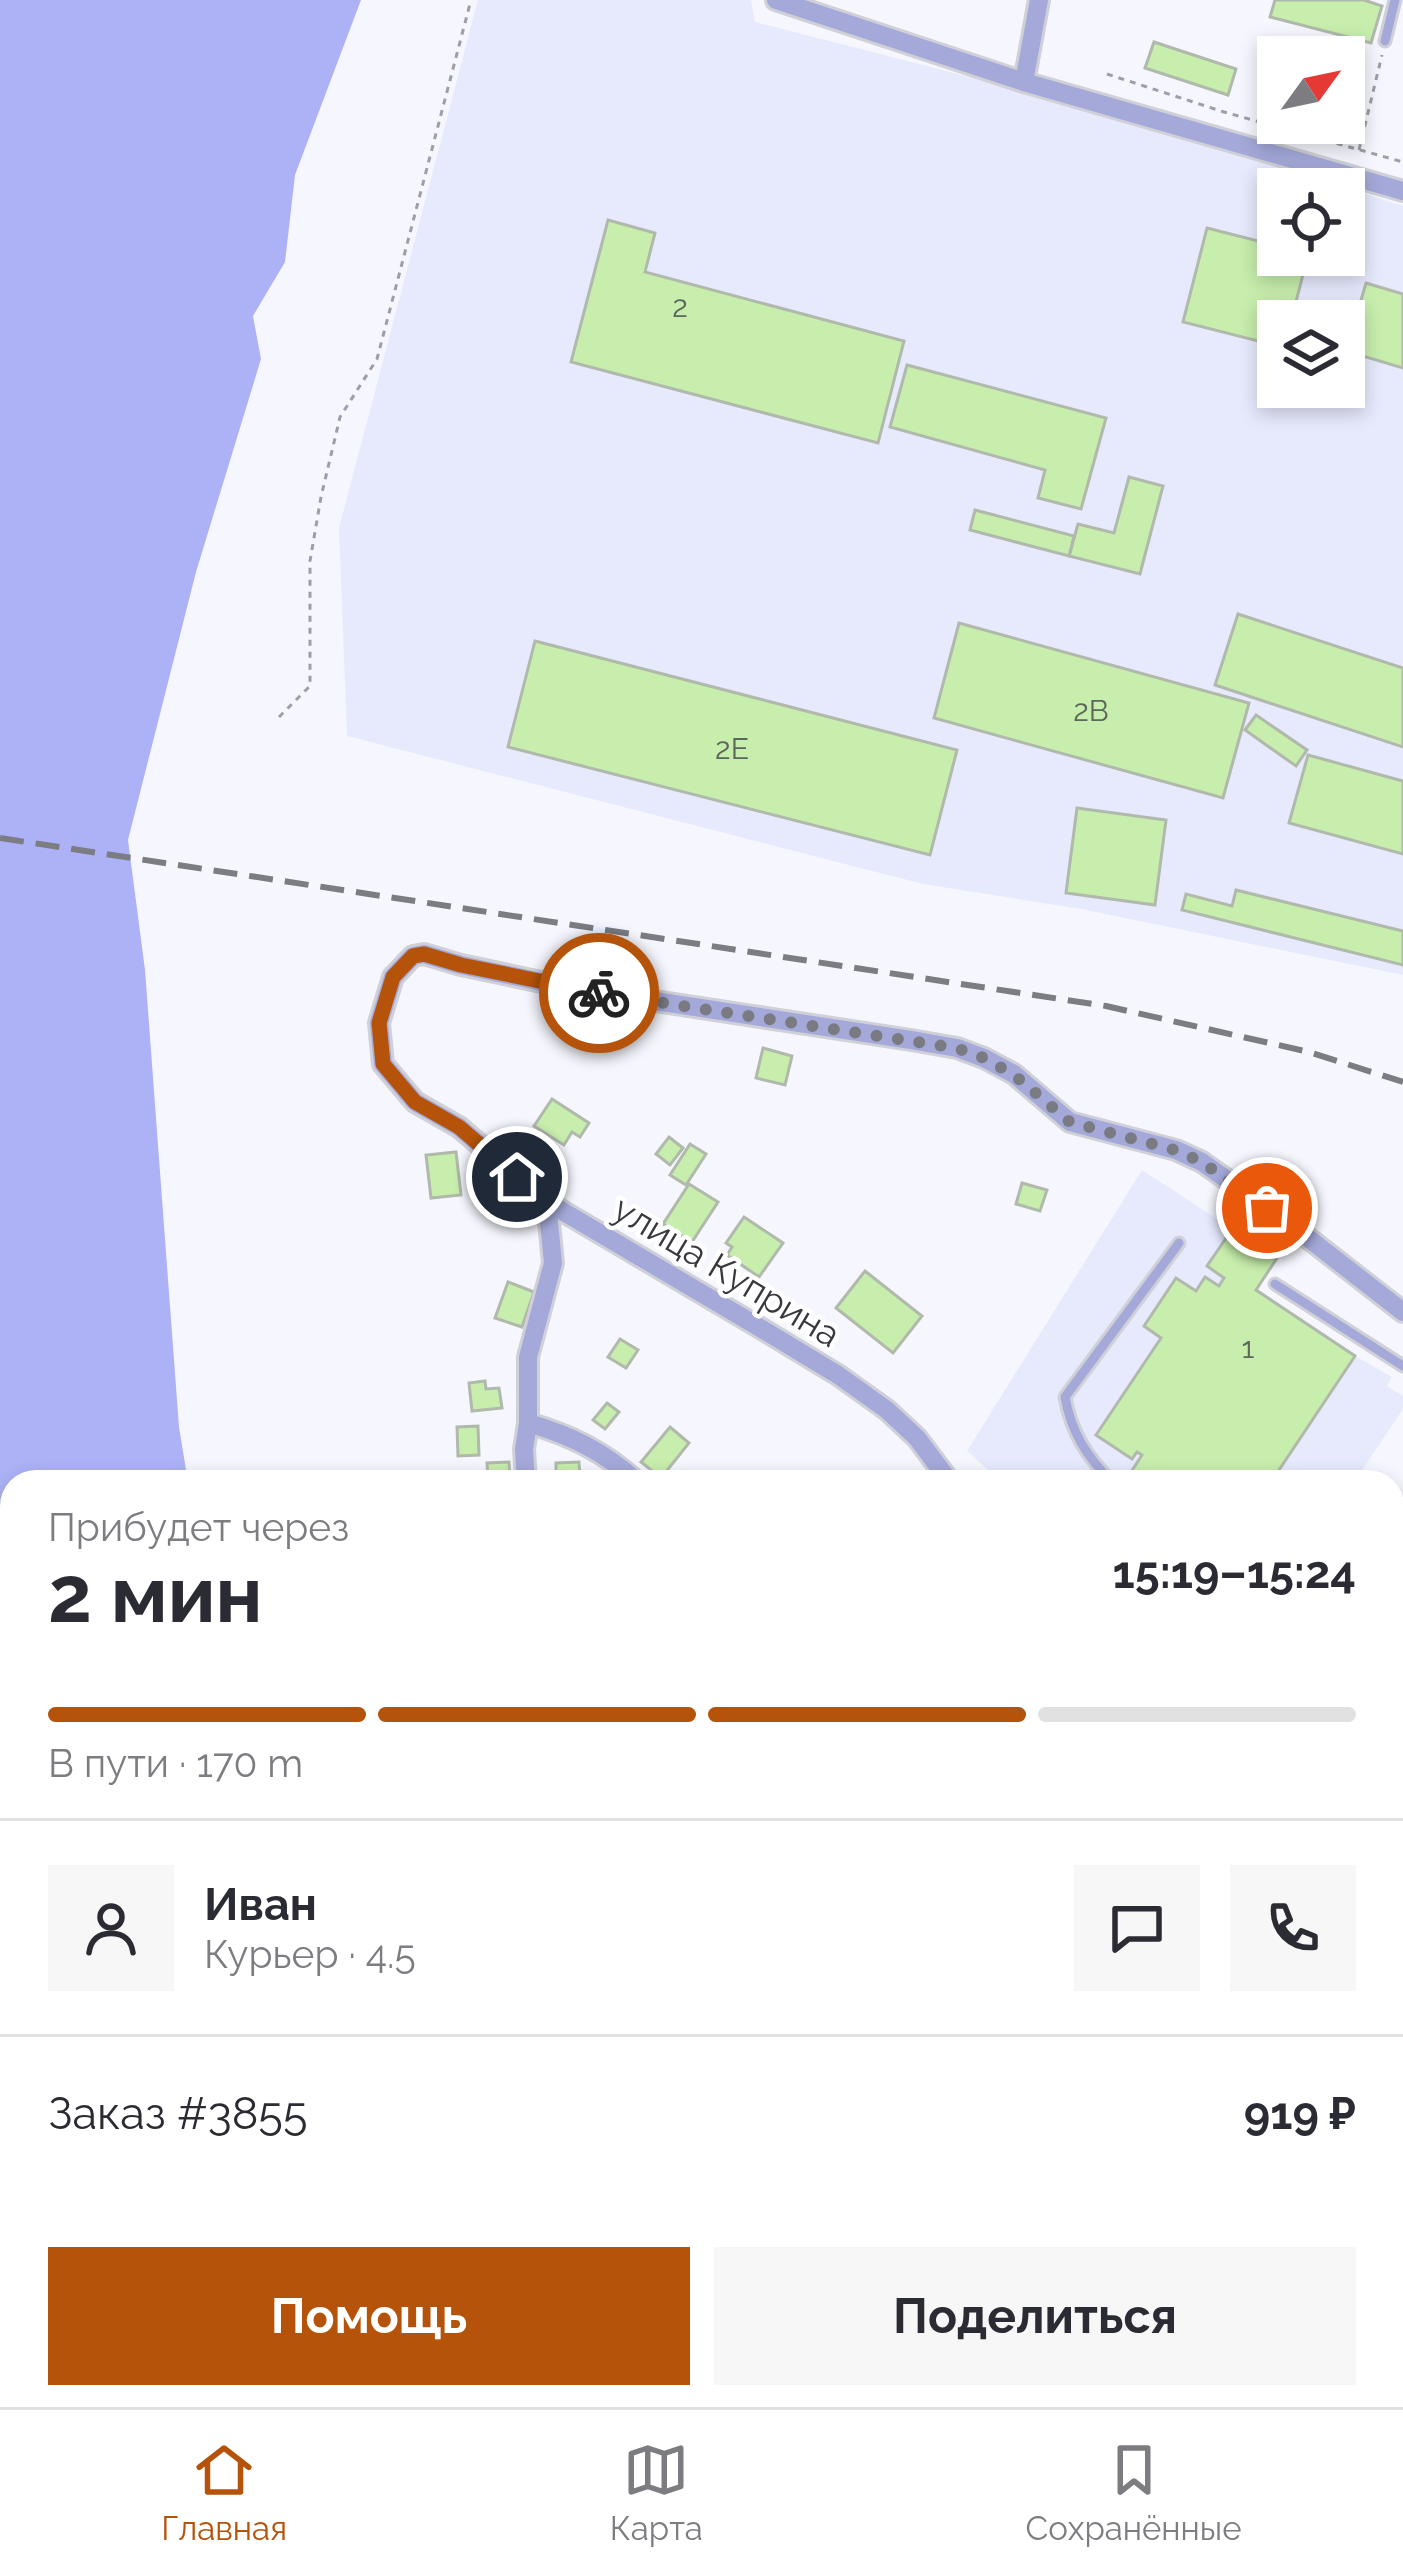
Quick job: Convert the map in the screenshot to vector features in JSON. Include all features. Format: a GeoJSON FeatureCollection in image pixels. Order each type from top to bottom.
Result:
{"type":"FeatureCollection","features":[{"type":"Feature","properties":{"kind":"street"},"geometry":{"type":"LineString","coordinates":[[776,0],[1024,82],[1321,168]]}},
{"type":"Feature","properties":{"kind":"street"},"geometry":{"type":"LineString","coordinates":[[1024,82],[1039,0]]}},
{"type":"Feature","properties":{"kind":"street"},"geometry":{"type":"LineString","coordinates":[[1365,180],[1403,191]]}},
{"type":"Feature","properties":{"kind":"street","name":"улица Куприна"},"geometry":{"type":"LineString","coordinates":[[941,1470],[917,1438],[886,1409],[838,1375],[548,1202],[459,1127],[415,1102],[383,1064],[379,1023],[393,977],[413,956],[424,954],[652,1002],[956,1048],[984,1058],[1039,1093],[1070,1122],[1175,1150],[1202,1162],[1403,1312]]}},
{"type":"Feature","properties":{"kind":"street"},"geometry":{"type":"LineString","coordinates":[[525,1470],[528,1357],[554,1264],[548,1202]]}},
{"type":"Feature","properties":{"kind":"street"},"geometry":{"type":"LineString","coordinates":[[528,1423],[562,1432],[624,1470]]}},
{"type":"Feature","properties":{"kind":"lane"},"geometry":{"type":"LineString","coordinates":[[1385,41],[1395,0]]}},
{"type":"Feature","properties":{"kind":"lane"},"geometry":{"type":"LineString","coordinates":[[1100,1470],[1076,1437],[1065,1397],[1179,1243]]}},
{"type":"Feature","properties":{"kind":"lane"},"geometry":{"type":"LineString","coordinates":[[1275,1284],[1403,1366]]}},
{"type":"Feature","properties":{"kind":"path"},"geometry":{"type":"LineString","coordinates":[[279,717],[310,686],[310,561],[321,497],[340,417],[377,359],[471,0]]}},
{"type":"Feature","properties":{"kind":"path"},"geometry":{"type":"LineString","coordinates":[[1357,168],[1385,41]]}},
{"type":"Feature","properties":{"kind":"path"},"geometry":{"type":"LineString","coordinates":[[1107,74],[1403,162]]}},
{"type":"Feature","properties":{"kind":"shaded area"},"geometry":{"type":"Polygon","coordinates":[[[478,0],[751,0],[755,22],[1135,119],[1286,168],[1257,168],[1257,276],[1365,276],[1365,194],[1403,206],[1403,975],[1081,909],[923,884],[347,736],[339,528],[478,0]]]}},
{"type":"Feature","properties":{"kind":"shaded area"},"geometry":{"type":"Polygon","coordinates":[[[1142,1170],[1277,1258],[1257,1290],[1392,1377],[1387,1386],[1403,1396],[1403,1409],[1362,1470],[988,1470],[967,1451],[1142,1170]]]}},
{"type":"Feature","properties":{"kind":"water"},"geometry":{"type":"Polygon","coordinates":[[[0,0],[361,0],[295,175],[285,262],[253,316],[261,359],[196,572],[128,840],[145,970],[186,1470],[0,1470],[0,0]]]}},
{"type":"Feature","properties":{"kind":"building"},"geometry":{"type":"Polygon","coordinates":[[[1275,0],[1364,0],[1382,6],[1371,43],[1365,36],[1344,36],[1270,17],[1275,0]]]}},
{"type":"Feature","properties":{"kind":"building"},"geometry":{"type":"Polygon","coordinates":[[[1154,42],[1236,69],[1228,95],[1145,68],[1154,42]]]}},
{"type":"Feature","properties":{"kind":"building"},"geometry":{"type":"Polygon","coordinates":[[[608,220],[655,233],[645,272],[904,341],[878,443],[571,362],[608,220]]]}},
{"type":"Feature","properties":{"kind":"building"},"geometry":{"type":"Polygon","coordinates":[[[1207,228],[1257,241],[1257,276],[1303,276],[1296,300],[1257,300],[1257,341],[1183,322],[1207,228]]]}},
{"type":"Feature","properties":{"kind":"building"},"geometry":{"type":"Polygon","coordinates":[[[1366,283],[1403,294],[1403,368],[1365,357],[1365,300],[1361,300],[1366,283]]]}},
{"type":"Feature","properties":{"kind":"building"},"geometry":{"type":"Polygon","coordinates":[[[907,365],[1106,418],[1081,509],[1038,498],[1045,470],[890,427],[907,365]]]}},
{"type":"Feature","properties":{"kind":"building"},"geometry":{"type":"Polygon","coordinates":[[[1129,477],[1163,486],[1140,574],[1069,556],[1078,524],[1114,533],[1129,477]]]}},
{"type":"Feature","properties":{"kind":"building"},"geometry":{"type":"Polygon","coordinates":[[[975,510],[1074,536],[1069,556],[970,530],[975,510]]]}},
{"type":"Feature","properties":{"kind":"building"},"geometry":{"type":"Polygon","coordinates":[[[1238,614],[1403,668],[1403,747],[1215,685],[1238,614]]]}},
{"type":"Feature","properties":{"kind":"building"},"geometry":{"type":"Polygon","coordinates":[[[959,623],[1249,703],[1223,798],[934,718],[959,623]]]}},
{"type":"Feature","properties":{"kind":"building"},"geometry":{"type":"Polygon","coordinates":[[[535,641],[957,750],[930,855],[508,747],[535,641]]]}},
{"type":"Feature","properties":{"kind":"building"},"geometry":{"type":"Polygon","coordinates":[[[1256,715],[1307,750],[1296,766],[1245,730],[1256,715]]]}},
{"type":"Feature","properties":{"kind":"building"},"geometry":{"type":"Polygon","coordinates":[[[1308,755],[1403,781],[1403,854],[1289,823],[1308,755]]]}},
{"type":"Feature","properties":{"kind":"building"},"geometry":{"type":"Polygon","coordinates":[[[1077,808],[1166,820],[1155,905],[1066,893],[1077,808]]]}},
{"type":"Feature","properties":{"kind":"building"},"geometry":{"type":"Polygon","coordinates":[[[1236,890],[1403,931],[1403,965],[1182,910],[1186,894],[1232,906],[1236,890]]]}},
{"type":"Feature","properties":{"kind":"building"},"geometry":{"type":"Polygon","coordinates":[[[763,1048],[792,1056],[785,1085],[756,1078],[763,1048]]]}},
{"type":"Feature","properties":{"kind":"building"},"geometry":{"type":"Polygon","coordinates":[[[552,1099],[589,1123],[580,1137],[572,1132],[564,1145],[534,1126],[552,1099]]]}},
{"type":"Feature","properties":{"kind":"building"},"geometry":{"type":"Polygon","coordinates":[[[669,1137],[683,1148],[670,1165],[656,1154],[669,1137]]]}},
{"type":"Feature","properties":{"kind":"building"},"geometry":{"type":"Polygon","coordinates":[[[690,1144],[706,1154],[686,1185],[670,1175],[690,1144]]]}},
{"type":"Feature","properties":{"kind":"building"},"geometry":{"type":"Polygon","coordinates":[[[456,1152],[461,1195],[431,1198],[426,1155],[456,1152]]]}},
{"type":"Feature","properties":{"kind":"building"},"geometry":{"type":"Polygon","coordinates":[[[1022,1183],[1047,1190],[1040,1211],[1016,1204],[1022,1183]]]}},
{"type":"Feature","properties":{"kind":"building"},"geometry":{"type":"Polygon","coordinates":[[[689,1184],[718,1202],[692,1242],[663,1224],[689,1184]]]}},
{"type":"Feature","properties":{"kind":"building"},"geometry":{"type":"Polygon","coordinates":[[[744,1217],[783,1243],[759,1277],[727,1255],[732,1247],[726,1243],[744,1217]]]}},
{"type":"Feature","properties":{"kind":"building"},"geometry":{"type":"Polygon","coordinates":[[[1233,1228],[1277,1258],[1256,1290],[1355,1356],[1279,1470],[1132,1470],[1142,1455],[1137,1452],[1132,1459],[1096,1435],[1161,1338],[1144,1326],[1176,1278],[1196,1291],[1205,1277],[1219,1286],[1224,1278],[1207,1266],[1233,1228]]]}},
{"type":"Feature","properties":{"kind":"building"},"geometry":{"type":"Polygon","coordinates":[[[865,1271],[922,1316],[893,1353],[836,1308],[865,1271]]]}},
{"type":"Feature","properties":{"kind":"building"},"geometry":{"type":"Polygon","coordinates":[[[508,1282],[534,1292],[522,1327],[495,1318],[508,1282]]]}},
{"type":"Feature","properties":{"kind":"building"},"geometry":{"type":"Polygon","coordinates":[[[620,1339],[638,1350],[626,1368],[608,1357],[620,1339]]]}},
{"type":"Feature","properties":{"kind":"building"},"geometry":{"type":"Polygon","coordinates":[[[485,1381],[486,1389],[499,1388],[502,1408],[472,1411],[469,1383],[485,1381]]]}},
{"type":"Feature","properties":{"kind":"building"},"geometry":{"type":"Polygon","coordinates":[[[607,1403],[619,1412],[605,1429],[593,1420],[607,1403]]]}},
{"type":"Feature","properties":{"kind":"building"},"geometry":{"type":"Polygon","coordinates":[[[478,1426],[479,1455],[458,1456],[457,1427],[478,1426]]]}},
{"type":"Feature","properties":{"kind":"building"},"geometry":{"type":"Polygon","coordinates":[[[670,1427],[689,1443],[667,1470],[651,1470],[641,1462],[670,1427]]]}},
{"type":"Feature","properties":{"kind":"building"},"geometry":{"type":"Polygon","coordinates":[[[509,1462],[509,1470],[487,1470],[487,1463],[509,1462]]]}},
{"type":"Feature","properties":{"kind":"building"},"geometry":{"type":"Polygon","coordinates":[[[579,1462],[580,1470],[556,1470],[556,1463],[579,1462]]]}},
{"type":"Feature","properties":{"kind":"railway"},"geometry":{"type":"LineString","coordinates":[[0,838],[1106,1006],[1309,1052],[1403,1082]]}},
{"type":"Feature","properties":{"kind":"way so far"},"geometry":{"type":"LineString","coordinates":[[599,993],[956,1048],[1014,1075],[1070,1122],[1175,1150],[1202,1162],[1267,1208]]}},
{"type":"Feature","properties":{"kind":"route"},"geometry":{"type":"LineString","coordinates":[[517,1177],[459,1127],[415,1102],[383,1064],[379,1023],[393,977],[413,956],[424,954],[599,993]]}}]}
